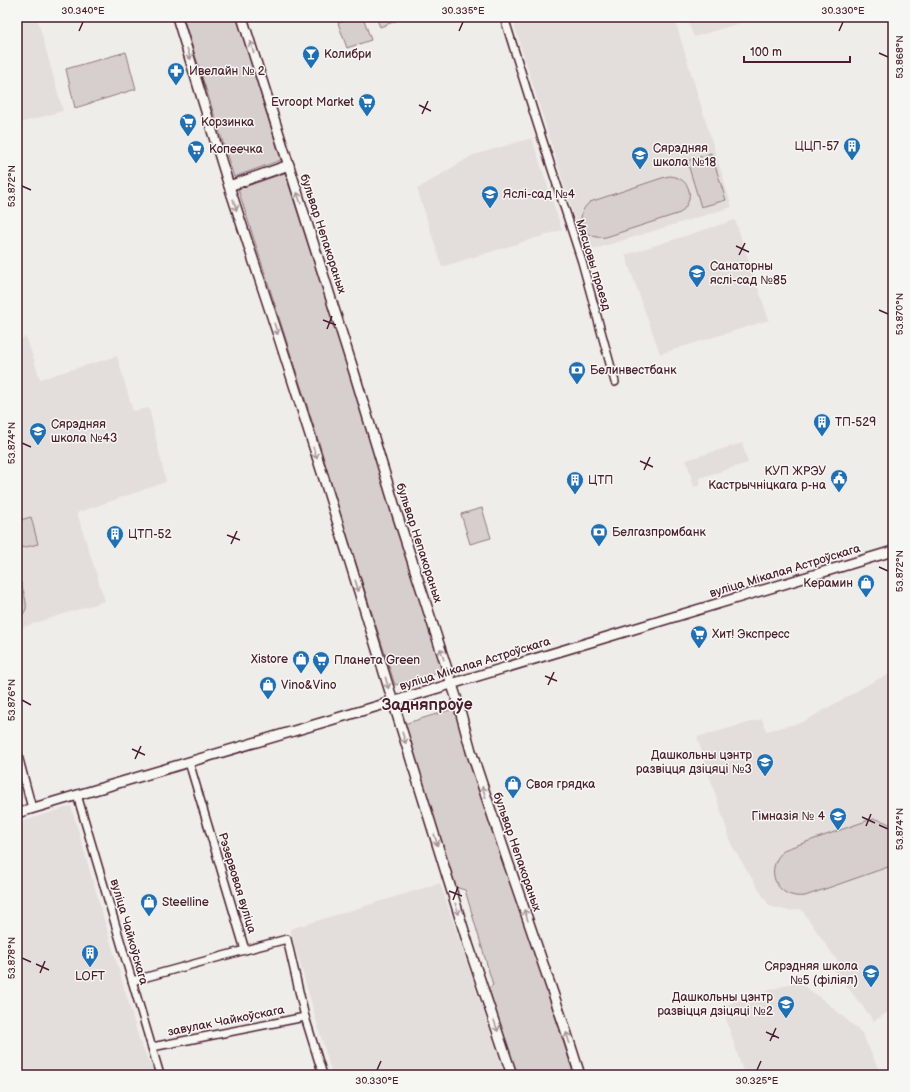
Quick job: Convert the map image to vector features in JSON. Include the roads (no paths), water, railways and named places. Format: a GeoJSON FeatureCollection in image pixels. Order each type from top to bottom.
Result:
{"type":"FeatureCollection","features":[{"type":"Feature","properties":{"kind":"main road"},"geometry":{"type":"LineString","coordinates":[[177,17],[229,186],[326,485],[469,947],[512,1075]]}},
{"type":"Feature","properties":{"kind":"main road","name":"бульвар Непакораных"},"geometry":{"type":"LineString","coordinates":[[242,17],[399,520],[452,684],[476,765],[580,1075]]}},
{"type":"Feature","properties":{"kind":"main road"},"geometry":{"type":"LineString","coordinates":[[229,186],[289,166]]}},
{"type":"Feature","properties":{"kind":"main road","name":"вуліца Мікалая Астроўскага"},"geometry":{"type":"LineString","coordinates":[[17,813],[893,551]]}},
{"type":"Feature","properties":{"kind":"street","name":"Мясцовы праезд"},"geometry":{"type":"LineString","coordinates":[[504,17],[536,123],[582,262],[615,382]]}},
{"type":"Feature","properties":{"kind":"street"},"geometry":{"type":"LineString","coordinates":[[17,752],[32,808]]}},
{"type":"Feature","properties":{"kind":"street","name":"Рэзервовая вуліца"},"geometry":{"type":"LineString","coordinates":[[189,762],[245,950],[287,939],[305,1017],[323,1075]]}},
{"type":"Feature","properties":{"kind":"street","name":"вуліца Чайкоўскага"},"geometry":{"type":"LineString","coordinates":[[77,795],[160,1075]]}},
{"type":"Feature","properties":{"kind":"street"},"geometry":{"type":"LineString","coordinates":[[132,981],[245,950]]}},
{"type":"Feature","properties":{"kind":"street","name":"завулак Чайкоўскага"},"geometry":{"type":"LineString","coordinates":[[152,1047],[305,1017]]}},
{"type":"Feature","properties":{"kind":"place","name":"Колибри"},"geometry":{"type":"Point","coordinates":[311,69]}},
{"type":"Feature","properties":{"kind":"place","name":"Ивелайн № 2"},"geometry":{"type":"Point","coordinates":[176,86]}},
{"type":"Feature","properties":{"kind":"place","name":"Evroopt Market"},"geometry":{"type":"Point","coordinates":[367,117]}},
{"type":"Feature","properties":{"kind":"place","name":"Корзинка"},"geometry":{"type":"Point","coordinates":[188,137]}},
{"type":"Feature","properties":{"kind":"place","name":"ЦЦП-57"},"geometry":{"type":"Point","coordinates":[852,161]}},
{"type":"Feature","properties":{"kind":"place","name":"Копеечка"},"geometry":{"type":"Point","coordinates":[196,164]}},
{"type":"Feature","properties":{"kind":"place","name":"Сярэдняя школа №18"},"geometry":{"type":"Point","coordinates":[640,170]}},
{"type":"Feature","properties":{"kind":"place","name":"Яслі-сад №4"},"geometry":{"type":"Point","coordinates":[490,209]}},
{"type":"Feature","properties":{"kind":"place","name":"Санаторны яслі-сад №85"},"geometry":{"type":"Point","coordinates":[697,288]}},
{"type":"Feature","properties":{"kind":"place","name":"Белинвестбанк"},"geometry":{"type":"Point","coordinates":[577,385]}},
{"type":"Feature","properties":{"kind":"place","name":"ТП-529"},"geometry":{"type":"Point","coordinates":[822,437]}},
{"type":"Feature","properties":{"kind":"place","name":"Сярэдняя школа №43"},"geometry":{"type":"Point","coordinates":[38,446]}},
{"type":"Feature","properties":{"kind":"place","name":"КУП ЖРЭУ Кастрычніцкага р-на"},"geometry":{"type":"Point","coordinates":[839,493]}},
{"type":"Feature","properties":{"kind":"place","name":"ЦТП"},"geometry":{"type":"Point","coordinates":[575,495]}},
{"type":"Feature","properties":{"kind":"place","name":"Белгазпромбанк"},"geometry":{"type":"Point","coordinates":[599,547]}},
{"type":"Feature","properties":{"kind":"place","name":"ЦТП-52"},"geometry":{"type":"Point","coordinates":[115,549]}},
{"type":"Feature","properties":{"kind":"place","name":"Керамин"},"geometry":{"type":"Point","coordinates":[866,598]}},
{"type":"Feature","properties":{"kind":"place","name":"Хит! Экспресс"},"geometry":{"type":"Point","coordinates":[699,649]}},
{"type":"Feature","properties":{"kind":"place","name":"Xistore"},"geometry":{"type":"Point","coordinates":[301,674]}},
{"type":"Feature","properties":{"kind":"place","name":"Планета Green"},"geometry":{"type":"Point","coordinates":[321,675]}},
{"type":"Feature","properties":{"kind":"place","name":"Vino&Vino"},"geometry":{"type":"Point","coordinates":[268,700]}},
{"type":"Feature","properties":{"kind":"place","name":"Дашкольны цэнтр развіцця дзіцяці №3"},"geometry":{"type":"Point","coordinates":[765,777]}},
{"type":"Feature","properties":{"kind":"place","name":"Своя грядка"},"geometry":{"type":"Point","coordinates":[513,799]}},
{"type":"Feature","properties":{"kind":"place","name":"Гімназія № 4"},"geometry":{"type":"Point","coordinates":[838,831]}},
{"type":"Feature","properties":{"kind":"place","name":"Steelline"},"geometry":{"type":"Point","coordinates":[149,917]}},
{"type":"Feature","properties":{"kind":"place","name":"LOFT"},"geometry":{"type":"Point","coordinates":[90,968]}},
{"type":"Feature","properties":{"kind":"place","name":"Сярэдняя школа №5 (філіял)"},"geometry":{"type":"Point","coordinates":[871,988]}},
{"type":"Feature","properties":{"kind":"place","name":"Дашкольны цэнтр развіцця дзіцяці №2"},"geometry":{"type":"Point","coordinates":[786,1019]}},
{"type":"Feature","properties":{"kind":"district","name":"Задняпроўе"},"geometry":{"type":"Point","coordinates":[427,705]}}]}
